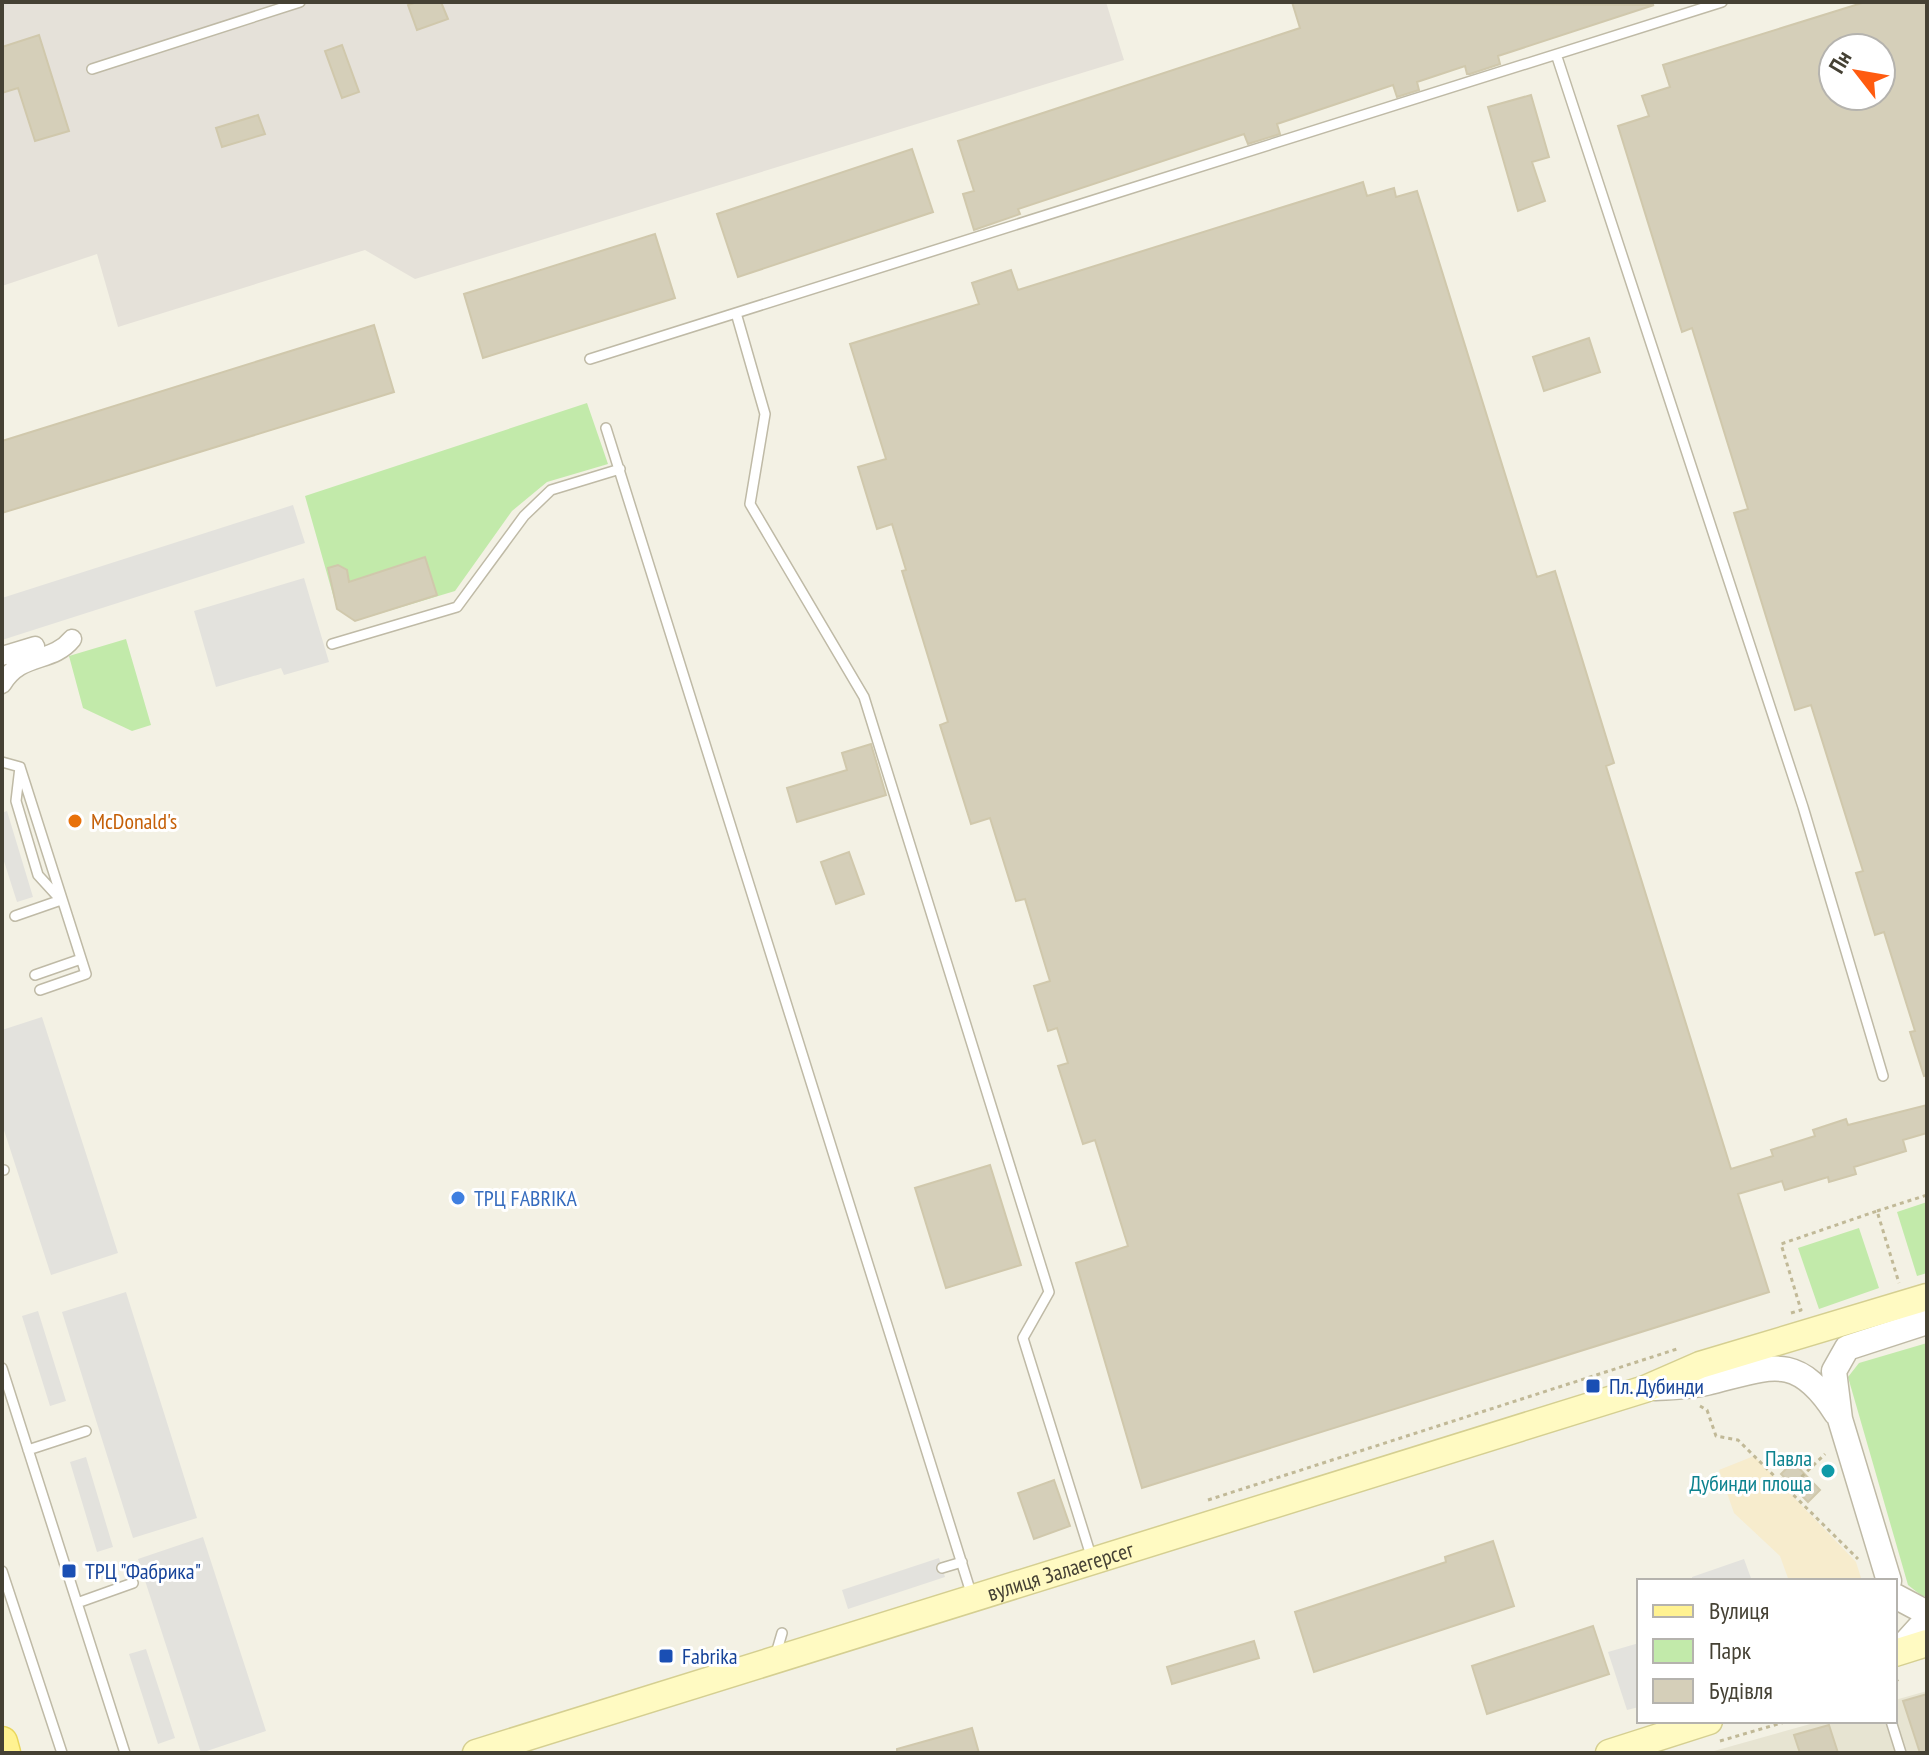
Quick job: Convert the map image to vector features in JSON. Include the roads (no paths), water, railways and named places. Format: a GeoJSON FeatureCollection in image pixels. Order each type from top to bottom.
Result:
{"type":"FeatureCollection","features":[{"type":"Feature","properties":{"kind":"main road","name":"вулиця Залаегерсег"},"geometry":{"type":"LineString","coordinates":[[476,1753],[972,1596],[1645,1389],[1700,1365],[1900,1294],[1927,1297]]}},
{"type":"Feature","properties":{"kind":"main road"},"geometry":{"type":"LineString","coordinates":[[1898,1661],[1927,1643]]}},
{"type":"Feature","properties":{"kind":"main road"},"geometry":{"type":"LineString","coordinates":[[1609,1753],[1712,1731]]}},
{"type":"Feature","properties":{"kind":"main road"},"geometry":{"type":"LineString","coordinates":[[2,1742],[5,1753]]}},
{"type":"Feature","properties":{"kind":"street"},"geometry":{"type":"LineString","coordinates":[[2,656],[61,637],[72,639],[64,649],[23,661],[10,670],[2,684]]}},
{"type":"Feature","properties":{"kind":"street"},"geometry":{"type":"LineString","coordinates":[[1888,1579],[1840,1419],[1834,1371],[1847,1348],[1927,1319],[1900,1294]]}},
{"type":"Feature","properties":{"kind":"street"},"geometry":{"type":"LineString","coordinates":[[1645,1389],[1701,1384],[1775,1365],[1797,1370],[1820,1388],[1840,1419]]}},
{"type":"Feature","properties":{"kind":"street"},"geometry":{"type":"LineString","coordinates":[[1897,1597],[1927,1616],[1898,1661]]}},
{"type":"Feature","properties":{"kind":"lane"},"geometry":{"type":"LineString","coordinates":[[92,69],[300,2]]}},
{"type":"Feature","properties":{"kind":"lane"},"geometry":{"type":"LineString","coordinates":[[590,359],[1557,57],[1722,2]]}},
{"type":"Feature","properties":{"kind":"lane"},"geometry":{"type":"LineString","coordinates":[[1557,57],[1803,807],[1883,1076]]}},
{"type":"Feature","properties":{"kind":"lane"},"geometry":{"type":"LineString","coordinates":[[736,313],[765,414],[750,504],[864,697],[1049,1292],[1023,1338],[1092,1559]]}},
{"type":"Feature","properties":{"kind":"lane"},"geometry":{"type":"LineString","coordinates":[[606,428],[972,1596]]}},
{"type":"Feature","properties":{"kind":"lane"},"geometry":{"type":"LineString","coordinates":[[332,644],[457,607],[524,516],[551,490],[620,469]]}},
{"type":"Feature","properties":{"kind":"lane"},"geometry":{"type":"LineString","coordinates":[[2,762],[20,767],[16,801],[38,875],[61,900],[86,974],[40,990]]}},
{"type":"Feature","properties":{"kind":"lane"},"geometry":{"type":"LineString","coordinates":[[15,916],[61,900]]}},
{"type":"Feature","properties":{"kind":"lane"},"geometry":{"type":"LineString","coordinates":[[35,975],[81,959]]}},
{"type":"Feature","properties":{"kind":"lane"},"geometry":{"type":"LineString","coordinates":[[2,1368],[125,1753]]}},
{"type":"Feature","properties":{"kind":"lane"},"geometry":{"type":"LineString","coordinates":[[28,1450],[86,1431]]}},
{"type":"Feature","properties":{"kind":"lane"},"geometry":{"type":"LineString","coordinates":[[942,1568],[962,1562]]}},
{"type":"Feature","properties":{"kind":"lane"},"geometry":{"type":"LineString","coordinates":[[2,1571],[62,1753]]}},
{"type":"Feature","properties":{"kind":"lane"},"geometry":{"type":"LineString","coordinates":[[77,1603],[133,1583]]}},
{"type":"Feature","properties":{"kind":"lane"},"geometry":{"type":"LineString","coordinates":[[774,1660],[782,1633]]}},
{"type":"Feature","properties":{"kind":"lane"},"geometry":{"type":"LineString","coordinates":[[1892,1723],[1901,1753]]}},
{"type":"Feature","properties":{"kind":"place","name":"McDonald's"},"geometry":{"type":"Point","coordinates":[75,821]}},
{"type":"Feature","properties":{"kind":"place","name":"ТРЦ FABRIKA"},"geometry":{"type":"Point","coordinates":[458,1198]}},
{"type":"Feature","properties":{"kind":"place","name":"Пл. Дубинди"},"geometry":{"type":"Point","coordinates":[1593,1386]}},
{"type":"Feature","properties":{"kind":"place","name":"Павла Дубинди площа"},"geometry":{"type":"Point","coordinates":[1828,1471]}},
{"type":"Feature","properties":{"kind":"place","name":"ТРЦ \"Фабрика\""},"geometry":{"type":"Point","coordinates":[69,1571]}},
{"type":"Feature","properties":{"kind":"place","name":"Fabrika"},"geometry":{"type":"Point","coordinates":[666,1656]}}]}
